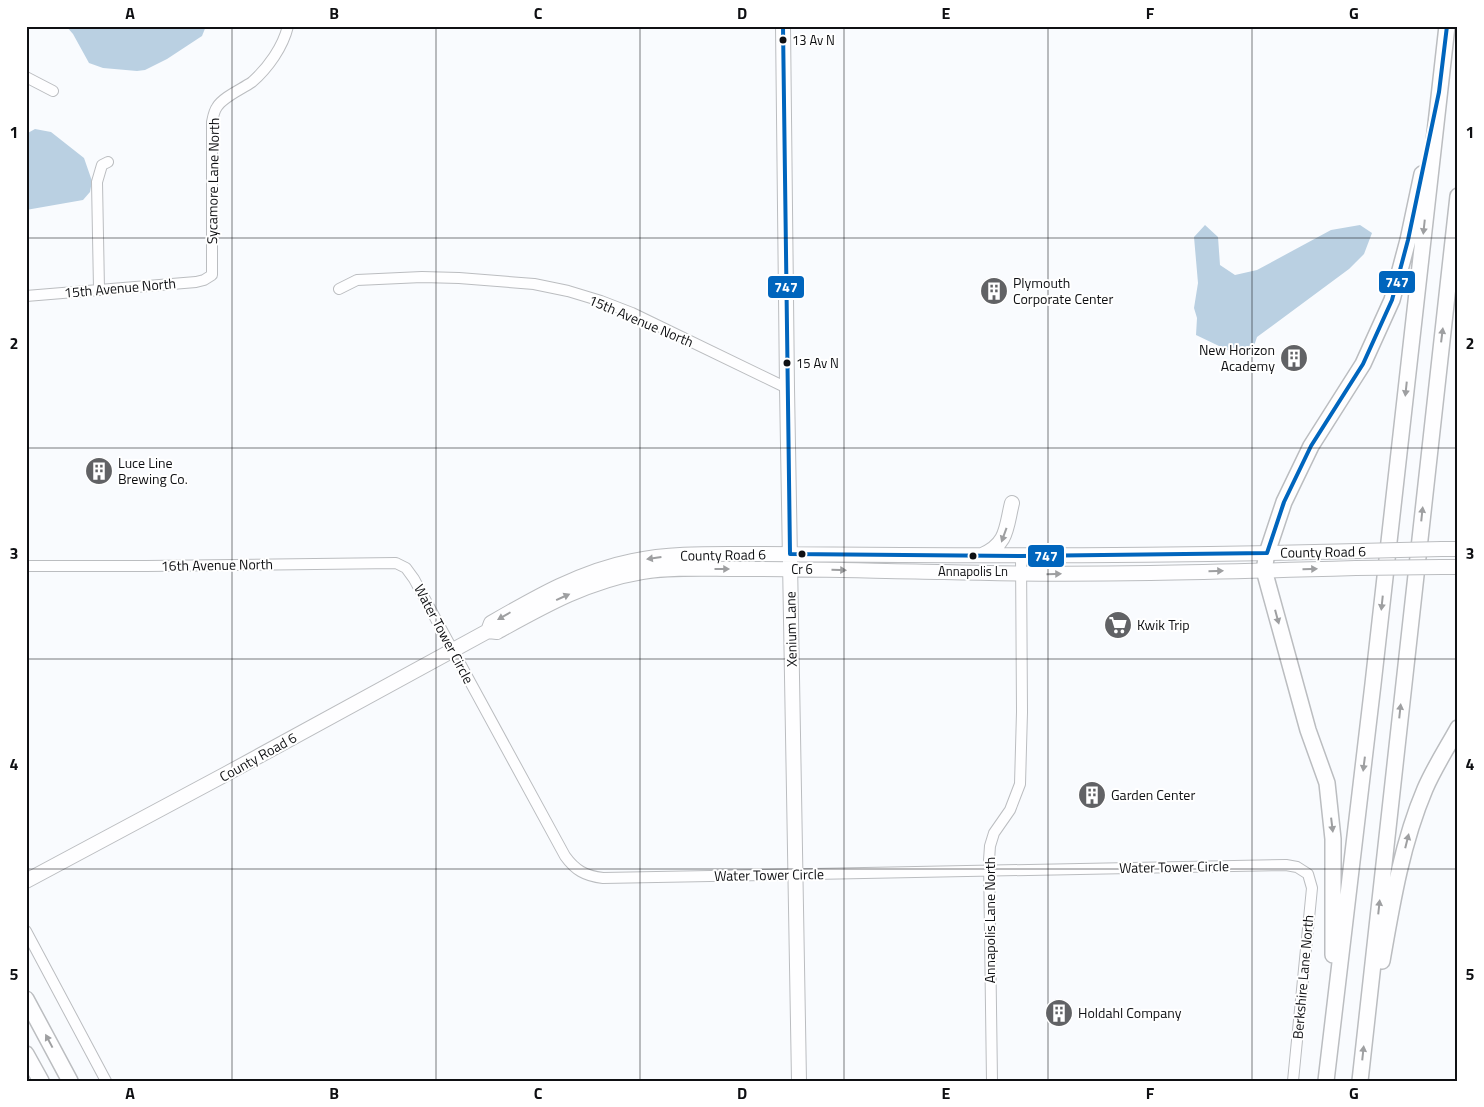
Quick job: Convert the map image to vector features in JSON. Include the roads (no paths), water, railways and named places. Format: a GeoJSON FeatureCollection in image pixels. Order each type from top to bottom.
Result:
{"type":"FeatureCollection","features":[{"type":"Feature","properties":{"kind":"highway"},"geometry":{"type":"LineString","coordinates":[[1326,1081],[1447,26]]}},
{"type":"Feature","properties":{"kind":"highway"},"geometry":{"type":"LineString","coordinates":[[1331,1039],[1334,974],[1333,839],[1327,783],[1308,730],[1264,570],[1266,553],[1284,502],[1311,446],[1363,364],[1392,300],[1408,240],[1439,92]]}},
{"type":"Feature","properties":{"kind":"highway"},"geometry":{"type":"LineString","coordinates":[[1360,1081],[1458,196]]}},
{"type":"Feature","properties":{"kind":"highway"},"geometry":{"type":"LineString","coordinates":[[1366,1025],[1375,1003],[1390,916],[1408,836],[1425,789],[1458,728]]}},
{"type":"Feature","properties":{"kind":"highway"},"geometry":{"type":"LineString","coordinates":[[26,999],[70,1081]]}},
{"type":"Feature","properties":{"kind":"highway"},"geometry":{"type":"LineString","coordinates":[[26,1054],[41,1081]]}},
{"type":"Feature","properties":{"kind":"main road","name":"Xenium Lane"},"geometry":{"type":"LineString","coordinates":[[783,26],[799,1081]]}},
{"type":"Feature","properties":{"kind":"main road"},"geometry":{"type":"LineString","coordinates":[[980,556],[996,548],[1002,541],[1012,503]]}},
{"type":"Feature","properties":{"kind":"main road","name":"County Road 6"},"geometry":{"type":"LineString","coordinates":[[26,881],[488,631],[497,632],[559,598],[611,579],[643,572],[790,562],[980,556],[1458,549]]}},
{"type":"Feature","properties":{"kind":"main road","name":"County Road 6"},"geometry":{"type":"LineString","coordinates":[[790,562],[1022,574],[1458,567]]}},
{"type":"Feature","properties":{"kind":"street","name":"Sycamore Lane North"},"geometry":{"type":"LineString","coordinates":[[212,275],[212,122],[214,112],[217,106],[253,80],[267,67],[278,50],[288,26]]}},
{"type":"Feature","properties":{"kind":"street"},"geometry":{"type":"LineString","coordinates":[[26,77],[53,91]]}},
{"type":"Feature","properties":{"kind":"street"},"geometry":{"type":"LineString","coordinates":[[99,289],[97,182],[102,164],[108,162]]}},
{"type":"Feature","properties":{"kind":"street","name":"15th Avenue North"},"geometry":{"type":"LineString","coordinates":[[26,296],[196,282],[212,275]]}},
{"type":"Feature","properties":{"kind":"street","name":"15th Avenue North"},"geometry":{"type":"LineString","coordinates":[[339,288],[357,280],[422,277],[534,284],[568,291],[632,313],[787,388]]}},
{"type":"Feature","properties":{"kind":"street","name":"Annapolis Lane North"},"geometry":{"type":"LineString","coordinates":[[992,1081],[990,846],[994,833],[1010,810],[1020,784],[1022,712],[1021,556]]}},
{"type":"Feature","properties":{"kind":"street","name":"16th Avenue North"},"geometry":{"type":"LineString","coordinates":[[26,566],[396,563],[406,568]]}},
{"type":"Feature","properties":{"kind":"street","name":"Water Tower Circle"},"geometry":{"type":"LineString","coordinates":[[406,568],[414,579],[564,856],[572,865],[591,877],[1286,865],[1298,867],[1308,874]]}},
{"type":"Feature","properties":{"kind":"street","name":"Berkshire Lane North"},"geometry":{"type":"LineString","coordinates":[[1293,1081],[1312,888],[1308,874]]}},
{"type":"Feature","properties":{"kind":"street"},"geometry":{"type":"LineString","coordinates":[[26,932],[106,1081]]}},
{"type":"Feature","properties":{"kind":"water"},"geometry":{"type":"Polygon","coordinates":[[[66,26],[206,26],[202,36],[167,59],[145,70],[137,71],[103,68],[89,63],[73,34],[66,26]]]}},
{"type":"Feature","properties":{"kind":"water"},"geometry":{"type":"Polygon","coordinates":[[[35,129],[51,132],[84,158],[92,181],[90,192],[83,200],[26,210],[26,134],[35,129]]]}},
{"type":"Feature","properties":{"kind":"water"},"geometry":{"type":"Polygon","coordinates":[[[1205,225],[1218,237],[1220,265],[1235,275],[1257,270],[1331,230],[1360,225],[1372,233],[1364,254],[1349,269],[1257,337],[1251,355],[1242,357],[1196,335],[1197,318],[1194,308],[1198,283],[1194,237],[1205,225]]]}},
{"type":"Feature","properties":{"kind":"place","name":"13 Av N"},"geometry":{"type":"Point","coordinates":[783,40]}},
{"type":"Feature","properties":{"kind":"place","name":"Plymouth Corporate Center"},"geometry":{"type":"Point","coordinates":[994,291]}},
{"type":"Feature","properties":{"kind":"place","name":"New Horizon Academy"},"geometry":{"type":"Point","coordinates":[1294,358]}},
{"type":"Feature","properties":{"kind":"place","name":"15 Av N"},"geometry":{"type":"Point","coordinates":[787,363]}},
{"type":"Feature","properties":{"kind":"place","name":"Luce Line Brewing Co."},"geometry":{"type":"Point","coordinates":[99,471]}},
{"type":"Feature","properties":{"kind":"place","name":"Cr 6"},"geometry":{"type":"Point","coordinates":[802,554]}},
{"type":"Feature","properties":{"kind":"place","name":"Annapolis Ln"},"geometry":{"type":"Point","coordinates":[973,556]}},
{"type":"Feature","properties":{"kind":"place","name":"Kwik Trip"},"geometry":{"type":"Point","coordinates":[1118,625]}},
{"type":"Feature","properties":{"kind":"place","name":"Garden Center"},"geometry":{"type":"Point","coordinates":[1092,795]}},
{"type":"Feature","properties":{"kind":"place","name":"Holdahl Company"},"geometry":{"type":"Point","coordinates":[1059,1013]}}]}
